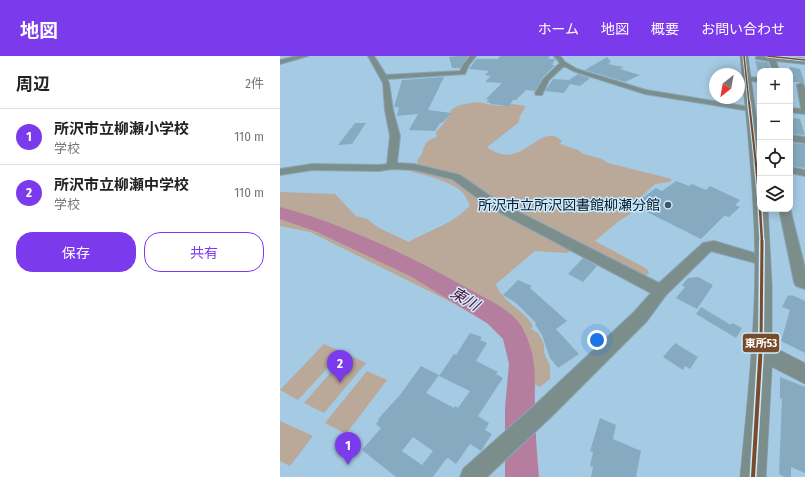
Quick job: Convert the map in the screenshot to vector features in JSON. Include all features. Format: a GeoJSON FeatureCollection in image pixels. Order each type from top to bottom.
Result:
{"type":"FeatureCollection","features":[{"type":"Feature","properties":{"kind":"street"},"geometry":{"type":"LineString","coordinates":[[280,62],[305,56]]}},
{"type":"Feature","properties":{"kind":"street"},"geometry":{"type":"LineString","coordinates":[[371,56],[384,77],[389,110],[396,136],[392,166]]}},
{"type":"Feature","properties":{"kind":"street"},"geometry":{"type":"LineString","coordinates":[[384,77],[463,73],[466,65],[473,56]]}},
{"type":"Feature","properties":{"kind":"street"},"geometry":{"type":"LineString","coordinates":[[557,56],[563,63],[581,72],[645,92],[753,107]]}},
{"type":"Feature","properties":{"kind":"street"},"geometry":{"type":"LineString","coordinates":[[793,56],[805,60]]}},
{"type":"Feature","properties":{"kind":"street"},"geometry":{"type":"LineString","coordinates":[[753,477],[762,351],[763,260],[751,57],[805,60]]}},
{"type":"Feature","properties":{"kind":"street"},"geometry":{"type":"LineString","coordinates":[[770,58],[775,68]]}},
{"type":"Feature","properties":{"kind":"street"},"geometry":{"type":"LineString","coordinates":[[539,93],[546,79],[563,63]]}},
{"type":"Feature","properties":{"kind":"street"},"geometry":{"type":"LineString","coordinates":[[793,110],[805,112],[801,85]]}},
{"type":"Feature","properties":{"kind":"street"},"geometry":{"type":"LineString","coordinates":[[793,138],[805,140]]}},
{"type":"Feature","properties":{"kind":"street"},"geometry":{"type":"LineString","coordinates":[[280,172],[312,167],[379,168],[392,166],[414,167],[456,177],[496,205],[661,291]]}},
{"type":"Feature","properties":{"kind":"street"},"geometry":{"type":"LineString","coordinates":[[793,171],[805,173]]}},
{"type":"Feature","properties":{"kind":"street"},"geometry":{"type":"LineString","coordinates":[[786,212],[801,282],[805,284]]}},
{"type":"Feature","properties":{"kind":"street"},"geometry":{"type":"LineString","coordinates":[[471,477],[516,438],[640,316],[661,291],[708,246],[714,246],[763,260]]}},
{"type":"Feature","properties":{"kind":"street"},"geometry":{"type":"LineString","coordinates":[[762,351],[805,374]]}},
{"type":"Feature","properties":{"kind":"shaded area"},"geometry":{"type":"Polygon","coordinates":[[[477,102],[498,106],[512,104],[526,106],[518,123],[487,147],[499,154],[510,154],[520,151],[546,136],[554,136],[562,141],[560,144],[578,150],[583,154],[602,159],[608,163],[672,179],[669,182],[655,184],[642,196],[630,203],[633,212],[619,221],[595,241],[647,269],[649,273],[642,278],[580,246],[567,253],[535,251],[496,284],[503,296],[529,320],[533,326],[531,329],[538,333],[544,344],[544,353],[550,366],[550,379],[540,387],[526,380],[517,365],[512,347],[505,333],[449,301],[310,232],[280,226],[280,192],[335,194],[356,216],[367,219],[379,228],[409,242],[457,217],[470,205],[464,194],[454,186],[447,183],[432,177],[411,172],[418,164],[417,160],[422,154],[425,144],[431,139],[437,137],[436,132],[444,123],[452,109],[460,105],[477,102]]]}},
{"type":"Feature","properties":{"kind":"shaded area"},"geometry":{"type":"Polygon","coordinates":[[[324,344],[342,352],[298,400],[280,390],[324,344]]]}},
{"type":"Feature","properties":{"kind":"shaded area"},"geometry":{"type":"Polygon","coordinates":[[[347,354],[366,363],[324,413],[304,403],[347,354]]]}},
{"type":"Feature","properties":{"kind":"shaded area"},"geometry":{"type":"Polygon","coordinates":[[[367,371],[387,380],[346,434],[325,423],[367,371]]]}},
{"type":"Feature","properties":{"kind":"shaded area"},"geometry":{"type":"Polygon","coordinates":[[[280,421],[313,436],[290,466],[280,461],[280,421]]]}},
{"type":"Feature","properties":{"kind":"building"},"geometry":{"type":"Polygon","coordinates":[[[468,56],[460,68],[452,68],[449,57],[468,56]]]}},
{"type":"Feature","properties":{"kind":"building"},"geometry":{"type":"Polygon","coordinates":[[[500,56],[550,56],[548,58],[555,59],[552,65],[555,65],[543,77],[535,91],[526,90],[516,100],[513,100],[509,106],[490,104],[491,103],[486,102],[489,100],[486,99],[502,83],[485,82],[491,76],[485,75],[489,71],[469,69],[476,59],[498,59],[500,56]]]}},
{"type":"Feature","properties":{"kind":"building"},"geometry":{"type":"Polygon","coordinates":[[[607,57],[611,62],[608,64],[624,67],[620,69],[640,75],[625,82],[585,70],[607,57]]]}},
{"type":"Feature","properties":{"kind":"building"},"geometry":{"type":"Polygon","coordinates":[[[755,61],[768,62],[770,68],[757,68],[755,61]]]}},
{"type":"Feature","properties":{"kind":"building"},"geometry":{"type":"Polygon","coordinates":[[[790,67],[800,69],[805,84],[802,82],[793,82],[793,68],[790,67]]]}},
{"type":"Feature","properties":{"kind":"building"},"geometry":{"type":"Polygon","coordinates":[[[578,74],[590,78],[580,86],[570,84],[564,93],[545,91],[553,79],[569,80],[578,74]]]}},
{"type":"Feature","properties":{"kind":"building"},"geometry":{"type":"Polygon","coordinates":[[[444,77],[428,110],[451,113],[442,123],[440,123],[435,131],[409,130],[418,114],[397,116],[399,107],[394,107],[402,80],[444,77]]]}},
{"type":"Feature","properties":{"kind":"building"},"geometry":{"type":"Polygon","coordinates":[[[793,118],[800,119],[805,135],[793,134],[793,118]]]}},
{"type":"Feature","properties":{"kind":"building"},"geometry":{"type":"Polygon","coordinates":[[[355,123],[366,123],[352,144],[338,145],[355,123]]]}},
{"type":"Feature","properties":{"kind":"building"},"geometry":{"type":"Polygon","coordinates":[[[793,143],[805,144],[805,168],[793,166],[793,143]]]}},
{"type":"Feature","properties":{"kind":"building"},"geometry":{"type":"Polygon","coordinates":[[[676,181],[689,186],[692,184],[706,190],[710,186],[740,200],[735,205],[740,207],[729,217],[723,217],[701,239],[633,205],[656,188],[662,191],[676,181]]]}},
{"type":"Feature","properties":{"kind":"building"},"geometry":{"type":"Polygon","coordinates":[[[583,258],[597,266],[583,282],[568,274],[583,258]]]}},
{"type":"Feature","properties":{"kind":"building"},"geometry":{"type":"Polygon","coordinates":[[[698,277],[713,285],[697,309],[676,298],[685,287],[682,285],[688,278],[698,277]]]}},
{"type":"Feature","properties":{"kind":"building"},"geometry":{"type":"Polygon","coordinates":[[[518,280],[532,286],[530,288],[567,321],[556,329],[579,354],[558,368],[550,358],[542,335],[535,324],[536,323],[516,303],[503,295],[518,280]]]}},
{"type":"Feature","properties":{"kind":"building"},"geometry":{"type":"Polygon","coordinates":[[[788,295],[792,295],[805,301],[805,353],[781,341],[790,310],[782,307],[788,295]]]}},
{"type":"Feature","properties":{"kind":"building"},"geometry":{"type":"Polygon","coordinates":[[[701,307],[731,325],[732,323],[742,328],[736,338],[696,314],[701,307]]]}},
{"type":"Feature","properties":{"kind":"building"},"geometry":{"type":"Polygon","coordinates":[[[470,333],[482,337],[480,340],[487,343],[476,361],[498,372],[496,374],[503,378],[478,416],[489,423],[485,430],[492,434],[481,451],[470,444],[456,464],[448,458],[446,459],[433,477],[396,477],[362,450],[381,428],[376,424],[379,420],[378,419],[400,395],[421,366],[439,375],[426,393],[454,408],[455,406],[458,408],[470,391],[439,376],[454,354],[456,355],[470,333]],[[413,437],[402,451],[422,465],[433,451],[413,437]]]}},
{"type":"Feature","properties":{"kind":"building"},"geometry":{"type":"Polygon","coordinates":[[[675,343],[698,357],[690,369],[685,366],[683,370],[663,357],[675,343]]]}},
{"type":"Feature","properties":{"kind":"building"},"geometry":{"type":"Polygon","coordinates":[[[780,377],[805,387],[805,473],[791,467],[791,477],[785,477],[779,474],[782,399],[780,398],[780,377]]]}},
{"type":"Feature","properties":{"kind":"building"},"geometry":{"type":"Polygon","coordinates":[[[600,418],[616,425],[613,439],[641,451],[636,477],[591,477],[593,467],[590,466],[593,452],[590,451],[600,418]]]}},
{"type":"Feature","properties":{"kind":"waterway","name":"東川"},"geometry":{"type":"LineString","coordinates":[[280,213],[324,228],[417,270],[495,316],[513,333],[519,349],[522,364],[520,408],[522,477]]}},
{"type":"Feature","properties":{"kind":"transit line","name":"東所53"},"geometry":{"type":"LineString","coordinates":[[744,56],[757,176]]}},
{"type":"Feature","properties":{"kind":"transit line","name":"東所53"},"geometry":{"type":"LineString","coordinates":[[767,56],[805,60]]}},
{"type":"Feature","properties":{"kind":"transit line","name":"東所53"},"geometry":{"type":"LineString","coordinates":[[753,477],[762,310],[762,243],[760,212]]}},
{"type":"Feature","properties":{"kind":"place","name":"所沢市立所沢図書館柳瀬分館"},"geometry":{"type":"Point","coordinates":[668,205]}},
{"type":"Feature","properties":{"kind":"place","name":"所沢市立柳瀬中学校"},"geometry":{"type":"Point","coordinates":[340,383]}},
{"type":"Feature","properties":{"kind":"place","name":"所沢市立柳瀬小学校"},"geometry":{"type":"Point","coordinates":[348,465]}}]}
